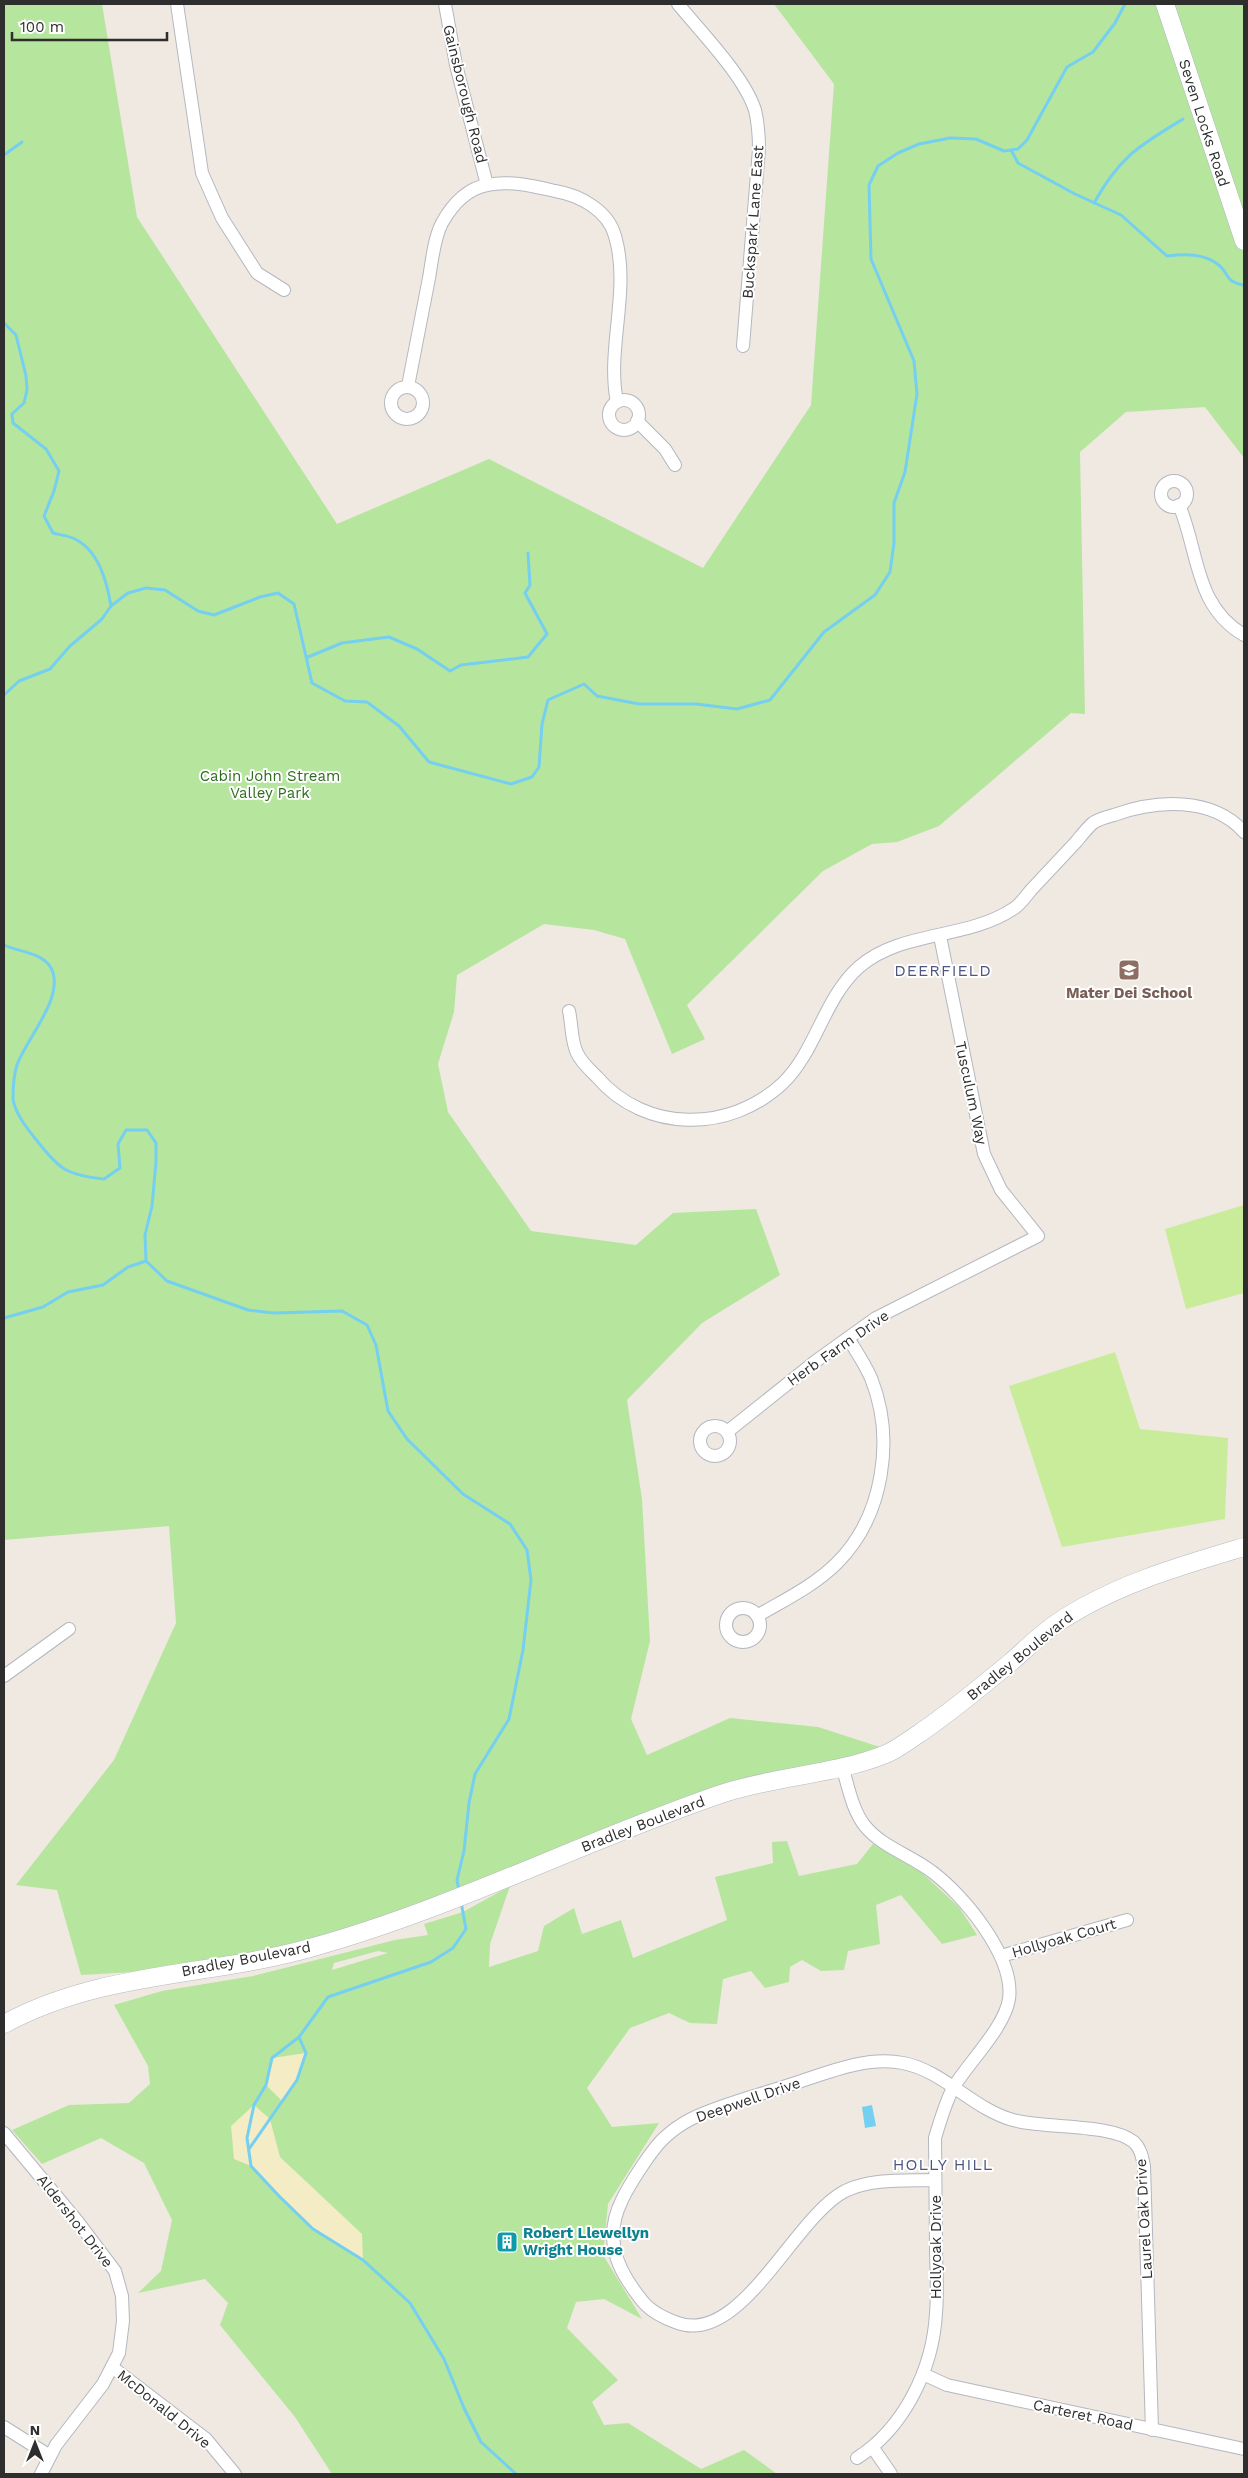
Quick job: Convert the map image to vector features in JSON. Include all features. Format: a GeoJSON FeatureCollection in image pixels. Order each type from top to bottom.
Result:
{"type":"FeatureCollection","features":[{"type":"Feature","properties":{"kind":"main road","name":"Seven Locks Road"},"geometry":{"type":"LineString","coordinates":[[1165,4],[1244,242]]}},
{"type":"Feature","properties":{"kind":"main road","name":"Bradley Boulevard"},"geometry":{"type":"LineString","coordinates":[[4,2024],[27,2012],[79,1992],[134,1979],[262,1959],[310,1948],[410,1916],[724,1792],[842,1766],[886,1754],[958,1707],[1055,1624],[1085,1606],[1120,1588],[1244,1547]]}},
{"type":"Feature","properties":{"kind":"street"},"geometry":{"type":"LineString","coordinates":[[177,4],[202,173],[222,218],[257,272],[284,290]]}},
{"type":"Feature","properties":{"kind":"street","name":"Gainsborough Road"},"geometry":{"type":"LineString","coordinates":[[445,4],[456,65],[487,185]]}},
{"type":"Feature","properties":{"kind":"street","name":"Buckspark Lane East"},"geometry":{"type":"LineString","coordinates":[[678,4],[737,77],[754,109],[758,127],[759,149],[743,346]]}},
{"type":"Feature","properties":{"kind":"street"},"geometry":{"type":"LineString","coordinates":[[408,386],[433,256],[441,225],[456,201],[470,191],[487,185],[520,184],[568,193],[585,200],[606,219],[615,234],[620,264],[613,383],[617,402]]}},
{"type":"Feature","properties":{"kind":"street"},"geometry":{"type":"LineString","coordinates":[[626,401],[634,404],[638,412],[637,421],[627,430],[614,426],[609,413],[617,402],[626,401]]}},
{"type":"Feature","properties":{"kind":"street"},"geometry":{"type":"LineString","coordinates":[[637,421],[665,449],[675,465]]}},
{"type":"Feature","properties":{"kind":"street"},"geometry":{"type":"LineString","coordinates":[[1179,506],[1187,523],[1193,556],[1203,589],[1219,612],[1244,635]]}},
{"type":"Feature","properties":{"kind":"street"},"geometry":{"type":"LineString","coordinates":[[569,1010],[578,1056],[606,1088],[640,1111],[674,1120],[719,1118],[738,1113],[761,1101],[783,1083],[795,1069],[838,992],[858,968],[872,957],[898,944],[940,936],[988,921],[1014,909],[1094,822],[1135,808],[1166,804],[1192,806],[1216,812],[1237,824],[1244,832]]}},
{"type":"Feature","properties":{"kind":"street","name":"Tusculum Way"},"geometry":{"type":"LineString","coordinates":[[940,936],[984,1154],[1001,1190],[1038,1236]]}},
{"type":"Feature","properties":{"kind":"street","name":"Herb Farm Drive"},"geometry":{"type":"LineString","coordinates":[[727,1432],[816,1360],[876,1318],[1038,1236]]}},
{"type":"Feature","properties":{"kind":"street"},"geometry":{"type":"LineString","coordinates":[[757,1616],[807,1587],[837,1563],[859,1535],[878,1490],[884,1454],[882,1418],[871,1378],[848,1338]]}},
{"type":"Feature","properties":{"kind":"street"},"geometry":{"type":"LineString","coordinates":[[4,1676],[69,1629]]}},
{"type":"Feature","properties":{"kind":"street","name":"Hollyoak Drive"},"geometry":{"type":"LineString","coordinates":[[842,1766],[854,1802],[865,1826],[878,1839],[930,1870],[949,1885],[977,1918],[1001,1956],[1010,1991],[1004,2016],[954,2088],[942,2111],[935,2138],[936,2313],[932,2344],[923,2374],[901,2416],[873,2448],[857,2458]]}},
{"type":"Feature","properties":{"kind":"street","name":"Hollyoak Court"},"geometry":{"type":"LineString","coordinates":[[1001,1956],[1127,1920]]}},
{"type":"Feature","properties":{"kind":"street","name":"Deepwell Drive"},"geometry":{"type":"LineString","coordinates":[[935,2180],[875,2182],[846,2191],[831,2200],[813,2216],[742,2304],[716,2321],[693,2326],[680,2325],[656,2315],[643,2304],[621,2271],[613,2248],[613,2227],[617,2210],[624,2195],[661,2141],[690,2120],[758,2095],[860,2064],[883,2061],[906,2064],[930,2074],[954,2088]]}},
{"type":"Feature","properties":{"kind":"street","name":"Laurel Oak Drive"},"geometry":{"type":"LineString","coordinates":[[954,2088],[990,2111],[1011,2119],[1034,2124],[1116,2132],[1133,2142],[1140,2149],[1144,2166],[1152,2430]]}},
{"type":"Feature","properties":{"kind":"street","name":"Aldershot Drive"},"geometry":{"type":"LineString","coordinates":[[4,2134],[73,2214],[115,2272],[122,2296],[123,2321],[119,2353],[103,2384],[50,2456],[40,2474]]}},
{"type":"Feature","properties":{"kind":"street","name":"McDonald Drive"},"geometry":{"type":"LineString","coordinates":[[112,2367],[206,2438],[235,2474]]}},
{"type":"Feature","properties":{"kind":"street","name":"Carteret Road"},"geometry":{"type":"LineString","coordinates":[[923,2374],[947,2386],[1244,2449]]}},
{"type":"Feature","properties":{"kind":"street"},"geometry":{"type":"LineString","coordinates":[[4,2427],[50,2456]]}},
{"type":"Feature","properties":{"kind":"street"},"geometry":{"type":"LineString","coordinates":[[873,2448],[891,2474]]}},
{"type":"Feature","properties":{"kind":"green space","name":"Cabin John Stream Valley Park"},"geometry":{"type":"Polygon","coordinates":[[[4,4],[102,4],[137,217],[337,524],[489,459],[703,568],[811,405],[834,84],[774,4],[1244,4],[1244,207],[1234,212],[1244,241],[1244,458],[1205,407],[1126,412],[1080,452],[1085,714],[1071,713],[939,826],[897,842],[872,844],[823,871],[687,1005],[705,1039],[672,1054],[625,939],[594,930],[544,924],[457,975],[454,1012],[438,1064],[448,1112],[531,1231],[636,1245],[673,1213],[756,1209],[780,1275],[702,1323],[627,1400],[642,1499],[650,1641],[631,1719],[647,1755],[730,1718],[818,1727],[883,1748],[842,1761],[763,1778],[451,1901],[203,1968],[81,1975],[57,1890],[16,1885],[114,1760],[176,1623],[169,1526],[4,1540],[4,4]]]}},
{"type":"Feature","properties":{"kind":"green space"},"geometry":{"type":"Polygon","coordinates":[[[1244,1205],[1244,1293],[1186,1309],[1165,1229],[1244,1205]]]}},
{"type":"Feature","properties":{"kind":"green space"},"geometry":{"type":"Polygon","coordinates":[[[1115,1352],[1140,1429],[1228,1438],[1225,1519],[1062,1547],[1009,1386],[1115,1352]]]}},
{"type":"Feature","properties":{"kind":"green space"},"geometry":{"type":"Polygon","coordinates":[[[787,1841],[799,1876],[857,1864],[873,1844],[921,1872],[959,1907],[977,1935],[942,1944],[901,1895],[876,1905],[880,1944],[848,1951],[844,1970],[821,1971],[802,1960],[790,1967],[789,1982],[765,1988],[751,1971],[723,1979],[717,2024],[690,2023],[669,2013],[630,2028],[587,2088],[612,2127],[659,2123],[608,2204],[603,2255],[642,2319],[604,2299],[576,2302],[567,2328],[618,2380],[592,2402],[604,2425],[628,2423],[701,2469],[744,2450],[777,2474],[332,2474],[295,2417],[220,2325],[228,2303],[205,2279],[138,2293],[161,2271],[172,2220],[144,2163],[101,2138],[42,2164],[12,2130],[69,2105],[129,2103],[150,2084],[148,2066],[114,2005],[162,1991],[253,1976],[395,1940],[428,1935],[424,1924],[463,1912],[510,1886],[490,1944],[489,1967],[538,1951],[544,1926],[574,1908],[582,1934],[621,1920],[633,1958],[727,1920],[715,1877],[773,1863],[772,1842],[787,1841]],[[378,1951],[334,1963],[332,1970],[388,1953],[378,1951]]]}},
{"type":"Feature","properties":{"kind":"sand"},"geometry":{"type":"Polygon","coordinates":[[[306,2053],[297,2080],[283,2102],[266,2085],[272,2058],[306,2053]]]}},
{"type":"Feature","properties":{"kind":"sand"},"geometry":{"type":"Polygon","coordinates":[[[254,2105],[270,2119],[280,2157],[362,2234],[363,2260],[313,2229],[251,2166],[234,2159],[231,2126],[254,2105]]]}},
{"type":"Feature","properties":{"kind":"water"},"geometry":{"type":"Polygon","coordinates":[[[872,2105],[876,2126],[865,2128],[862,2107],[872,2105]]]}},
{"type":"Feature","properties":{"kind":"waterway"},"geometry":{"type":"LineString","coordinates":[[4,695],[19,681],[50,669],[70,646],[102,619],[111,606],[128,593],[146,588],[165,590],[198,611],[214,615],[260,597],[278,593],[294,604],[312,683],[345,701],[367,702],[399,726],[429,762],[511,784],[532,777],[539,767],[542,724],[548,700],[584,684],[597,696],[639,704],[696,704],[737,709],[770,700],[824,632],[875,595],[890,572],[894,543],[894,503],[905,472],[917,394],[914,361],[871,259],[869,185],[878,166],[898,153],[919,144],[950,138],[976,139],[1004,151],[1018,149],[1027,140],[1067,67],[1093,52],[1115,23],[1125,4]]}},
{"type":"Feature","properties":{"kind":"waterway"},"geometry":{"type":"LineString","coordinates":[[1094,203],[1103,187],[1122,163],[1142,145],[1183,119]]}},
{"type":"Feature","properties":{"kind":"waterway"},"geometry":{"type":"LineString","coordinates":[[4,155],[22,142]]}},
{"type":"Feature","properties":{"kind":"waterway"},"geometry":{"type":"LineString","coordinates":[[1011,150],[1018,163],[1075,194],[1121,215],[1167,256],[1188,255],[1208,259],[1220,266],[1230,280],[1243,285]]}},
{"type":"Feature","properties":{"kind":"waterway"},"geometry":{"type":"LineString","coordinates":[[4,323],[16,335],[26,376],[27,390],[24,403],[12,414],[13,423],[46,449],[59,471],[54,491],[44,516],[53,533],[75,539],[83,544],[96,559],[104,577],[111,606]]}},
{"type":"Feature","properties":{"kind":"waterway"},"geometry":{"type":"LineString","coordinates":[[308,657],[342,643],[389,637],[417,649],[450,671],[461,665],[528,657],[547,634],[525,593],[530,585],[528,553]]}},
{"type":"Feature","properties":{"kind":"waterway"},"geometry":{"type":"LineString","coordinates":[[4,945],[42,959],[51,968],[54,979],[49,1004],[17,1065],[13,1091],[14,1105],[19,1116],[52,1159],[65,1170],[104,1179],[120,1168],[118,1144],[126,1130],[147,1130],[156,1143],[156,1162],[152,1206],[145,1235],[146,1261],[167,1281],[248,1310],[274,1313],[342,1311],[367,1325],[376,1345],[388,1411],[407,1439],[463,1494],[510,1524],[527,1550],[531,1580],[523,1650],[509,1719],[475,1774],[469,1803],[464,1851],[457,1880],[459,1891]]}},
{"type":"Feature","properties":{"kind":"waterway"},"geometry":{"type":"LineString","coordinates":[[4,1318],[43,1307],[68,1292],[103,1285],[128,1267],[146,1261]]}},
{"type":"Feature","properties":{"kind":"waterway"},"geometry":{"type":"LineString","coordinates":[[461,1902],[466,1929],[453,1948],[431,1962],[328,1997],[299,2037],[272,2058],[266,2085],[254,2105],[247,2138],[251,2166],[279,2196],[313,2229],[363,2260],[410,2303],[444,2359],[464,2408],[481,2442],[516,2474]]}},
{"type":"Feature","properties":{"kind":"waterway"},"geometry":{"type":"LineString","coordinates":[[249,2149],[297,2080],[306,2053],[299,2037]]}},
{"type":"Feature","properties":{"kind":"place","name":"Mater Dei School"},"geometry":{"type":"Point","coordinates":[1129,970]}},
{"type":"Feature","properties":{"kind":"place","name":"Robert Llewellyn Wright House"},"geometry":{"type":"Point","coordinates":[507,2242]}},
{"type":"Feature","properties":{"kind":"district","name":"DEERFIELD"},"geometry":{"type":"Point","coordinates":[943,970]}},
{"type":"Feature","properties":{"kind":"district","name":"HOLLY HILL"},"geometry":{"type":"Point","coordinates":[943,2164]}}]}
